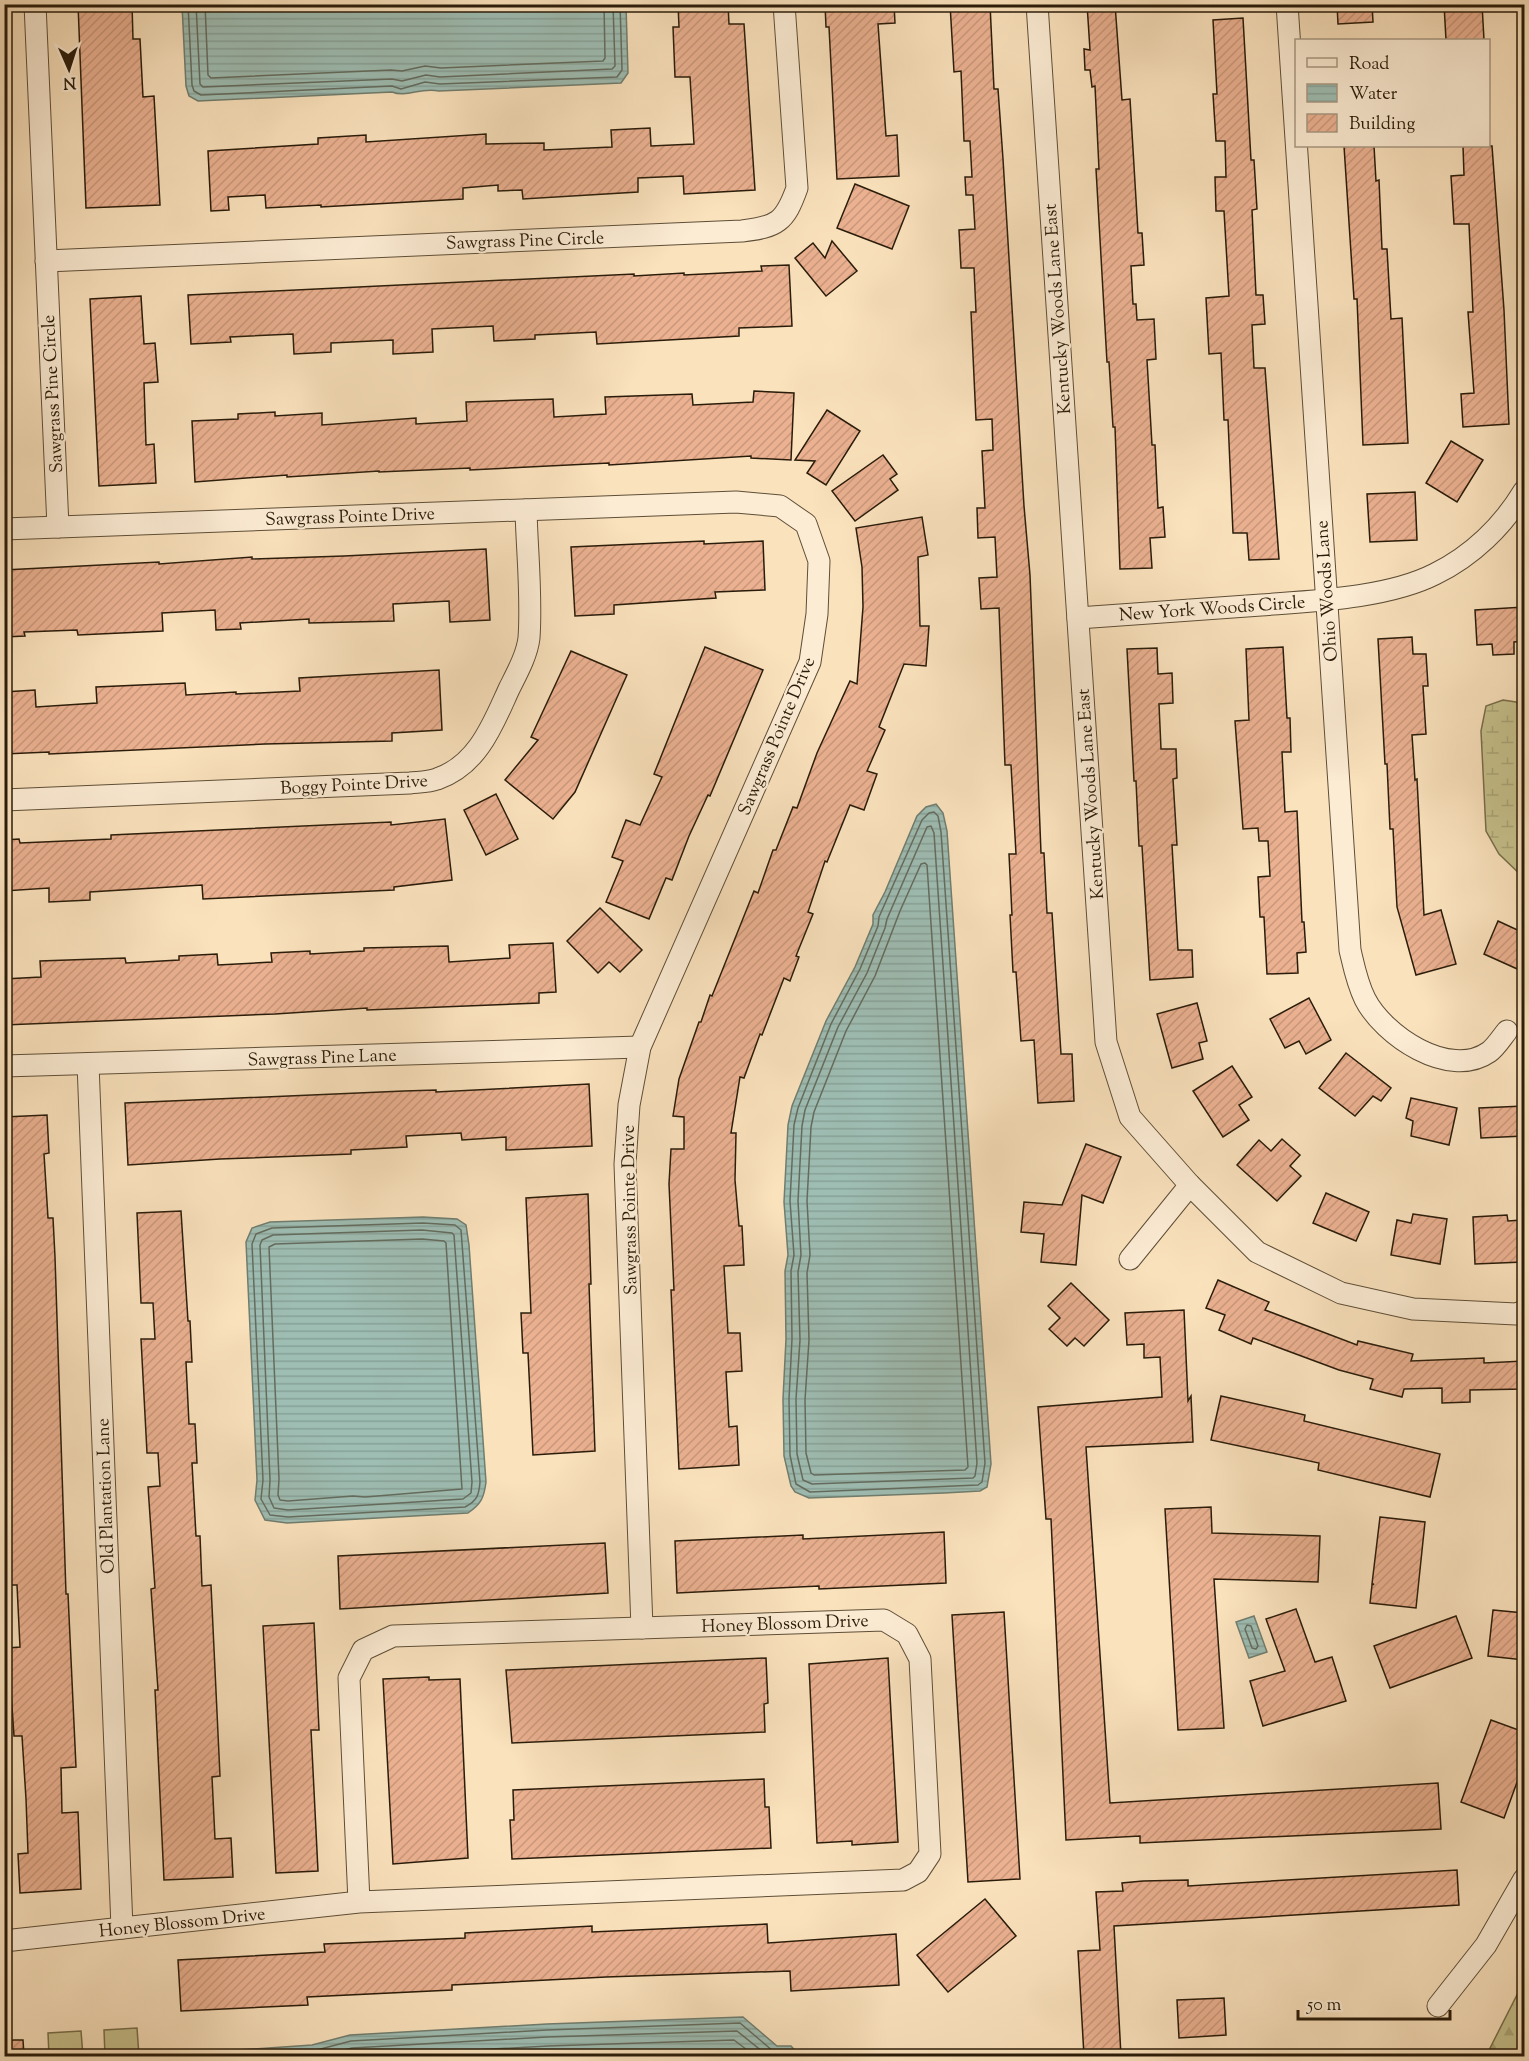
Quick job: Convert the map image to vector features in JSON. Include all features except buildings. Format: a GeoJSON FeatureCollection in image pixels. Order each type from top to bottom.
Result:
{"type":"FeatureCollection","features":[{"type":"Feature","properties":{"kind":"street","name":"Sawgrass Pine Circle"},"geometry":{"type":"LineString","coordinates":[[35,4],[58,527]]}},
{"type":"Feature","properties":{"kind":"street","name":"Sawgrass Pine Circle"},"geometry":{"type":"LineString","coordinates":[[46,261],[742,231],[773,225],[783,218],[790,207],[796,188],[784,4]]}},
{"type":"Feature","properties":{"kind":"street","name":"Kentucky Woods Lane East"},"geometry":{"type":"LineString","coordinates":[[1037,4],[1106,1042],[1130,1117],[1190,1185],[1257,1252],[1341,1293],[1413,1309],[1516,1314],[1524,1311]]}},
{"type":"Feature","properties":{"kind":"street","name":"Ohio Woods Lane"},"geometry":{"type":"LineString","coordinates":[[1287,4],[1295,126]]}},
{"type":"Feature","properties":{"kind":"street","name":"Ohio Woods Lane"},"geometry":{"type":"LineString","coordinates":[[1296,147],[1350,950],[1356,978],[1365,1000],[1381,1022],[1398,1038],[1423,1052],[1443,1059],[1467,1060],[1489,1052],[1508,1031]]}},
{"type":"Feature","properties":{"kind":"street","name":"New York Woods Circle"},"geometry":{"type":"LineString","coordinates":[[1078,618],[1326,600],[1402,587],[1436,574],[1469,553],[1508,517],[1524,491]]}},
{"type":"Feature","properties":{"kind":"street","name":"Sawgrass Pointe Drive"},"geometry":{"type":"LineString","coordinates":[[4,529],[736,502],[780,506],[806,524],[819,561],[817,614],[810,662],[640,1047],[629,1105],[626,1164],[642,1628]]}},
{"type":"Feature","properties":{"kind":"street","name":"Boggy Pointe Drive"},"geometry":{"type":"LineString","coordinates":[[4,800],[410,783],[436,779],[451,773],[468,760],[484,742],[520,666],[529,641],[526,510]]}},
{"type":"Feature","properties":{"kind":"street","name":"Sawgrass Pine Lane"},"geometry":{"type":"LineString","coordinates":[[4,1066],[640,1047]]}},
{"type":"Feature","properties":{"kind":"street","name":"Old Plantation Lane"},"geometry":{"type":"LineString","coordinates":[[88,1064],[122,1928]]}},
{"type":"Feature","properties":{"kind":"street"},"geometry":{"type":"LineString","coordinates":[[1130,1259],[1190,1185]]}},
{"type":"Feature","properties":{"kind":"street","name":"Honey Blossom Drive"},"geometry":{"type":"LineString","coordinates":[[4,1941],[359,1902],[903,1880],[918,1872],[930,1854],[920,1659],[908,1635],[884,1620],[393,1636],[363,1650],[349,1678],[359,1902]]}},
{"type":"Feature","properties":{"kind":"street"},"geometry":{"type":"LineString","coordinates":[[1438,2006],[1486,1946],[1524,1879]]}},
{"type":"Feature","properties":{"kind":"green space"},"geometry":{"type":"Polygon","coordinates":[[[1503,700],[1516,702],[1524,708],[1524,878],[1499,854],[1486,831],[1481,731],[1486,706],[1503,700]]]}},
{"type":"Feature","properties":{"kind":"green space"},"geometry":{"type":"Polygon","coordinates":[[[1524,1981],[1524,2056],[1486,2056],[1524,1981]]]}},
{"type":"Feature","properties":{"kind":"green space"},"geometry":{"type":"Polygon","coordinates":[[[137,2028],[139,2056],[105,2056],[104,2030],[137,2028]]]}},
{"type":"Feature","properties":{"kind":"green space"},"geometry":{"type":"Polygon","coordinates":[[[81,2031],[83,2056],[49,2056],[48,2033],[81,2031]]]}},
{"type":"Feature","properties":{"kind":"water"},"geometry":{"type":"Polygon","coordinates":[[[182,5],[626,5],[628,73],[621,83],[198,101],[189,96],[186,86],[182,5]]]}},
{"type":"Feature","properties":{"kind":"water"},"geometry":{"type":"Polygon","coordinates":[[[936,804],[943,813],[947,831],[991,1464],[987,1487],[980,1491],[809,1498],[795,1492],[791,1486],[784,1456],[785,1271],[788,1255],[784,1202],[788,1125],[792,1106],[826,1021],[855,967],[873,924],[873,915],[917,816],[926,807],[936,804]]]}},
{"type":"Feature","properties":{"kind":"water"},"geometry":{"type":"Polygon","coordinates":[[[423,1217],[457,1219],[466,1225],[486,1482],[481,1500],[468,1513],[287,1523],[265,1520],[255,1500],[257,1480],[246,1242],[252,1228],[270,1222],[423,1217]]]}},
{"type":"Feature","properties":{"kind":"water"},"geometry":{"type":"Polygon","coordinates":[[[1254,1616],[1267,1652],[1249,1658],[1236,1622],[1254,1616]]]}},
{"type":"Feature","properties":{"kind":"water"},"geometry":{"type":"Polygon","coordinates":[[[743,2017],[777,2046],[791,2046],[800,2056],[233,2056],[238,2050],[312,2045],[350,2035],[547,2024],[743,2017]]]}}]}
